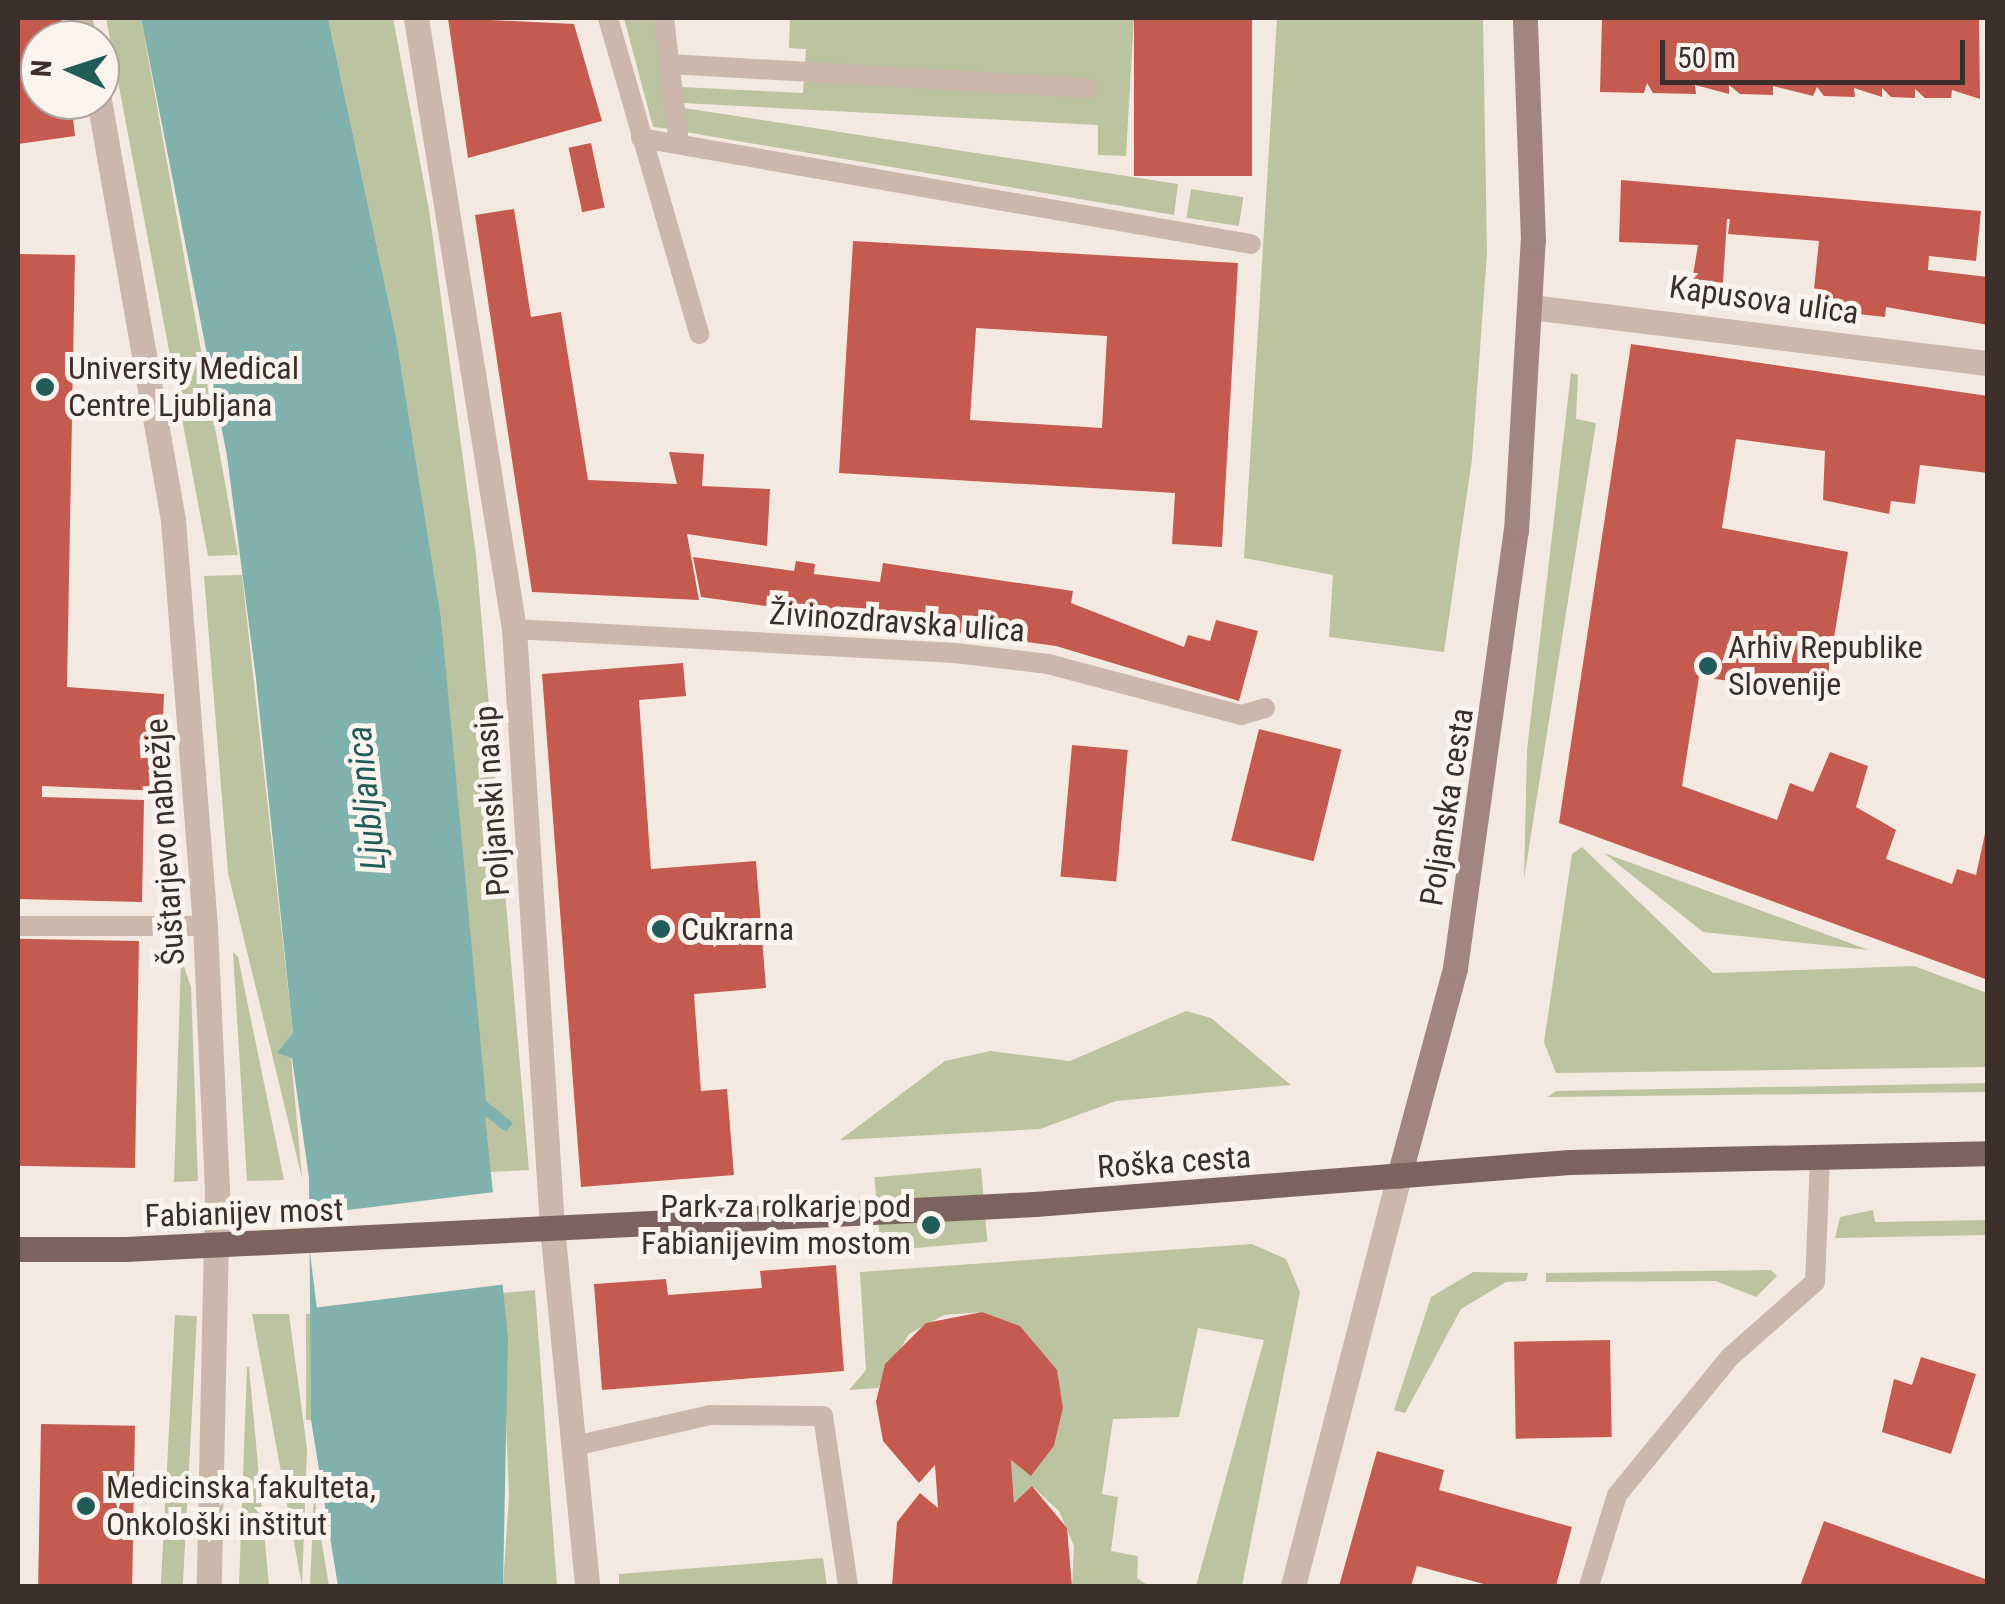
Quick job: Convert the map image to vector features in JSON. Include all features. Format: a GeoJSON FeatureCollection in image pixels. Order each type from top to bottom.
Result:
{"type":"FeatureCollection","features":[{"type":"Feature","properties":{"kind":"main road","name":"Poljanska cesta"},"geometry":{"type":"LineString","coordinates":[[1398,1176],[1455,968],[1492,742],[1531,306],[1525,18]]}},
{"type":"Feature","properties":{"kind":"main road","name":"Roška cesta"},"geometry":{"type":"LineString","coordinates":[[365,1241],[1035,1204],[1398,1176],[1988,1152]]}},
{"type":"Feature","properties":{"kind":"main road","name":"Fabianijev most"},"geometry":{"type":"LineString","coordinates":[[18,1249],[125,1250],[365,1241]]}},
{"type":"Feature","properties":{"kind":"street","name":"Poljanski nasip"},"geometry":{"type":"LineString","coordinates":[[416,18],[514,629],[552,1226],[586,1586]]}},
{"type":"Feature","properties":{"kind":"street","name":"Šuštarjevo nabrežje"},"geometry":{"type":"LineString","coordinates":[[104,120],[157,396],[205,926],[217,1189],[209,1586]]}},
{"type":"Feature","properties":{"kind":"street","name":"Kapusova ulica"},"geometry":{"type":"LineString","coordinates":[[1531,306],[1988,363]]}},
{"type":"Feature","properties":{"kind":"street","name":"Poljanska cesta"},"geometry":{"type":"LineString","coordinates":[[1293,1586],[1398,1176]]}},
{"type":"Feature","properties":{"kind":"lane"},"geometry":{"type":"LineString","coordinates":[[608,18],[699,334]]}},
{"type":"Feature","properties":{"kind":"lane"},"geometry":{"type":"LineString","coordinates":[[664,18],[679,143]]}},
{"type":"Feature","properties":{"kind":"lane"},"geometry":{"type":"LineString","coordinates":[[670,64],[1088,88]]}},
{"type":"Feature","properties":{"kind":"lane"},"geometry":{"type":"LineString","coordinates":[[641,138],[1251,244]]}},
{"type":"Feature","properties":{"kind":"lane","name":"Živinozdravska ulica"},"geometry":{"type":"LineString","coordinates":[[514,629],[954,652],[1048,664],[1241,715],[1265,708]]}},
{"type":"Feature","properties":{"kind":"lane"},"geometry":{"type":"LineString","coordinates":[[18,926],[205,926]]}},
{"type":"Feature","properties":{"kind":"lane"},"geometry":{"type":"LineString","coordinates":[[1589,1586],[1617,1494],[1730,1357],[1815,1282],[1820,1156]]}},
{"type":"Feature","properties":{"kind":"lane"},"geometry":{"type":"LineString","coordinates":[[574,1446],[711,1414],[823,1416],[848,1586]]}},
{"type":"Feature","properties":{"kind":"green space"},"geometry":{"type":"Polygon","coordinates":[[[141,18],[238,555],[208,556],[120,92],[120,20],[106,20],[141,18]]]}},
{"type":"Feature","properties":{"kind":"green space"},"geometry":{"type":"Polygon","coordinates":[[[328,18],[393,18],[429,210],[476,555],[529,1170],[489,1172],[441,617],[396,336],[328,18]]]}},
{"type":"Feature","properties":{"kind":"green space"},"geometry":{"type":"Polygon","coordinates":[[[624,18],[657,18],[671,129],[653,127],[624,18]]]}},
{"type":"Feature","properties":{"kind":"green space"},"geometry":{"type":"Polygon","coordinates":[[[790,18],[1134,18],[1126,156],[1098,155],[1098,125],[683,103],[681,87],[803,93],[806,49],[789,48],[790,18]]]}},
{"type":"Feature","properties":{"kind":"green space"},"geometry":{"type":"Polygon","coordinates":[[[1277,18],[1483,18],[1487,253],[1472,459],[1444,652],[1329,637],[1333,575],[1244,558],[1277,18]]]}},
{"type":"Feature","properties":{"kind":"green space"},"geometry":{"type":"Polygon","coordinates":[[[684,108],[1178,184],[1174,215],[685,132],[684,108]]]}},
{"type":"Feature","properties":{"kind":"green space"},"geometry":{"type":"Polygon","coordinates":[[[1191,189],[1243,197],[1239,226],[1186,218],[1191,189]]]}},
{"type":"Feature","properties":{"kind":"green space"},"geometry":{"type":"Polygon","coordinates":[[[1571,373],[1578,375],[1576,419],[1596,423],[1524,879],[1527,750],[1571,373]]]}},
{"type":"Feature","properties":{"kind":"green space"},"geometry":{"type":"Polygon","coordinates":[[[242,575],[293,1033],[278,1053],[291,1056],[302,1178],[228,873],[204,576],[242,575]]]}},
{"type":"Feature","properties":{"kind":"green space"},"geometry":{"type":"Polygon","coordinates":[[[1582,847],[1713,973],[1914,966],[1987,993],[1987,1067],[1556,1073],[1544,1042],[1572,854],[1582,847]]]}},
{"type":"Feature","properties":{"kind":"green space"},"geometry":{"type":"Polygon","coordinates":[[[1604,853],[1869,950],[1703,932],[1604,853]]]}},
{"type":"Feature","properties":{"kind":"green space"},"geometry":{"type":"Polygon","coordinates":[[[233,952],[238,957],[284,1180],[247,1181],[233,952]]]}},
{"type":"Feature","properties":{"kind":"green space"},"geometry":{"type":"Polygon","coordinates":[[[181,958],[191,987],[198,1181],[174,1182],[181,958]]]}},
{"type":"Feature","properties":{"kind":"green space"},"geometry":{"type":"Polygon","coordinates":[[[1186,1011],[1211,1018],[1291,1085],[1116,1101],[1040,1129],[840,1140],[945,1061],[990,1051],[1070,1061],[1186,1011]]]}},
{"type":"Feature","properties":{"kind":"green space"},"geometry":{"type":"Polygon","coordinates":[[[1988,1083],[1987,1092],[1548,1097],[1556,1091],[1988,1083]]]}},
{"type":"Feature","properties":{"kind":"green space","name":"Park za rolkarje pod Fabianijevim mostom"},"geometry":{"type":"Polygon","coordinates":[[[981,1168],[987,1242],[881,1251],[874,1177],[981,1168]]]}},
{"type":"Feature","properties":{"kind":"green space"},"geometry":{"type":"Polygon","coordinates":[[[1873,1210],[1875,1222],[1987,1220],[1987,1235],[1835,1238],[1840,1217],[1873,1210]]]}},
{"type":"Feature","properties":{"kind":"green space"},"geometry":{"type":"Polygon","coordinates":[[[1252,1244],[1286,1259],[1300,1292],[1242,1586],[1196,1586],[1264,1340],[1198,1328],[1179,1417],[1113,1419],[1102,1494],[1118,1497],[1111,1551],[1138,1556],[1137,1578],[1149,1586],[1072,1586],[1074,1546],[1059,1511],[1032,1486],[1014,1503],[1011,1460],[1032,1475],[1054,1446],[1063,1408],[1056,1370],[1020,1326],[982,1312],[944,1315],[909,1334],[878,1388],[849,1390],[866,1370],[860,1272],[1252,1244]]]}},
{"type":"Feature","properties":{"kind":"green space"},"geometry":{"type":"Polygon","coordinates":[[[1771,1270],[1777,1276],[1756,1297],[1716,1281],[1546,1282],[1546,1273],[1771,1270]]]}},
{"type":"Feature","properties":{"kind":"green space"},"geometry":{"type":"Polygon","coordinates":[[[1473,1272],[1528,1273],[1526,1281],[1506,1282],[1461,1309],[1405,1413],[1394,1410],[1431,1297],[1473,1272]]]}},
{"type":"Feature","properties":{"kind":"green space"},"geometry":{"type":"Polygon","coordinates":[[[535,1290],[557,1586],[503,1586],[509,1496],[501,1293],[535,1290]]]}},
{"type":"Feature","properties":{"kind":"green space"},"geometry":{"type":"Polygon","coordinates":[[[252,1314],[289,1314],[307,1449],[302,1586],[252,1314]]]}},
{"type":"Feature","properties":{"kind":"green space"},"geometry":{"type":"Polygon","coordinates":[[[306,1314],[311,1314],[311,1420],[306,1420],[306,1314]]]}},
{"type":"Feature","properties":{"kind":"green space"},"geometry":{"type":"Polygon","coordinates":[[[175,1315],[197,1316],[183,1586],[161,1586],[175,1315]]]}},
{"type":"Feature","properties":{"kind":"green space"},"geometry":{"type":"Polygon","coordinates":[[[249,1367],[269,1586],[239,1586],[249,1367]]]}},
{"type":"Feature","properties":{"kind":"green space"},"geometry":{"type":"Polygon","coordinates":[[[314,1496],[329,1586],[310,1586],[314,1496]]]}},
{"type":"Feature","properties":{"kind":"green space"},"geometry":{"type":"Polygon","coordinates":[[[823,1558],[827,1586],[619,1586],[619,1574],[823,1558]]]}},
{"type":"Feature","properties":{"kind":"water","name":"Ljubljanica"},"geometry":{"type":"Polygon","coordinates":[[[141,18],[328,18],[396,336],[441,617],[486,1101],[513,1123],[506,1132],[485,1116],[508,1337],[503,1586],[338,1586],[311,1420],[309,1178],[292,1058],[277,1053],[293,1033],[256,679],[227,456],[141,18]]]}},
{"type":"Feature","properties":{"kind":"pier"},"geometry":{"type":"Polygon","coordinates":[[[494,1192],[505,1284],[317,1307],[305,1215],[494,1192]]]}},
{"type":"Feature","properties":{"kind":"building"},"geometry":{"type":"Polygon","coordinates":[[[18,18],[61,18],[20,20],[20,120],[73,120],[75,136],[18,144],[18,18]]]}},
{"type":"Feature","properties":{"kind":"building"},"geometry":{"type":"Polygon","coordinates":[[[448,18],[574,24],[602,121],[468,158],[448,18]]]}},
{"type":"Feature","properties":{"kind":"building"},"geometry":{"type":"Polygon","coordinates":[[[1134,18],[1252,18],[1252,176],[1134,176],[1134,18]]]}},
{"type":"Feature","properties":{"kind":"building"},"geometry":{"type":"Polygon","coordinates":[[[1602,18],[1979,18],[1980,99],[1952,90],[1951,98],[1925,98],[1915,89],[1915,98],[1891,97],[1882,88],[1882,97],[1854,88],[1855,97],[1824,96],[1817,87],[1813,96],[1773,86],[1773,95],[1740,94],[1729,85],[1729,94],[1695,85],[1696,94],[1653,93],[1647,83],[1644,93],[1600,92],[1602,18]]]}},
{"type":"Feature","properties":{"kind":"building"},"geometry":{"type":"Polygon","coordinates":[[[591,143],[605,208],[582,212],[569,148],[591,143]]]}},
{"type":"Feature","properties":{"kind":"building"},"geometry":{"type":"Polygon","coordinates":[[[1621,180],[1981,211],[1976,261],[1929,256],[1928,270],[1988,277],[1988,325],[1886,307],[1885,317],[1812,309],[1819,241],[1728,234],[1730,219],[1727,219],[1722,298],[1690,293],[1698,245],[1619,242],[1621,180]]]}},
{"type":"Feature","properties":{"kind":"building"},"geometry":{"type":"Polygon","coordinates":[[[514,209],[531,317],[561,312],[588,480],[677,484],[669,452],[704,454],[702,486],[770,489],[767,546],[687,534],[699,600],[532,592],[475,215],[514,209]]]}},
{"type":"Feature","properties":{"kind":"building"},"geometry":{"type":"Polygon","coordinates":[[[853,241],[1238,263],[1222,547],[1172,544],[1175,493],[839,473],[853,241]],[[976,328],[970,420],[1102,428],[1107,336],[976,328]]]}},
{"type":"Feature","properties":{"kind":"building"},"geometry":{"type":"Polygon","coordinates":[[[18,254],[75,255],[67,687],[164,694],[160,791],[42,786],[42,797],[144,800],[142,902],[18,899],[18,254]]]}},
{"type":"Feature","properties":{"kind":"building","name":"Arhiv Republike Slovenije"},"geometry":{"type":"Polygon","coordinates":[[[1631,344],[1988,396],[1988,473],[1920,465],[1915,504],[1891,501],[1889,514],[1823,500],[1825,451],[1736,439],[1722,528],[1848,552],[1825,693],[1699,677],[1682,786],[1777,820],[1790,783],[1813,792],[1830,752],[1868,766],[1856,807],[1896,830],[1886,859],[1952,884],[1957,869],[1976,875],[1988,820],[1988,980],[1559,823],[1631,344]]]}},
{"type":"Feature","properties":{"kind":"building"},"geometry":{"type":"Polygon","coordinates":[[[693,557],[794,571],[796,561],[815,564],[814,574],[880,582],[883,563],[1073,591],[1071,603],[1184,647],[1188,635],[1210,641],[1216,620],[1258,631],[1239,701],[1056,646],[701,597],[693,557]]]}},
{"type":"Feature","properties":{"kind":"building","name":"Cukrarna"},"geometry":{"type":"Polygon","coordinates":[[[683,663],[686,696],[639,700],[651,869],[756,861],[766,988],[694,994],[701,1091],[727,1089],[734,1175],[581,1187],[542,674],[683,663]]]}},
{"type":"Feature","properties":{"kind":"building"},"geometry":{"type":"Polygon","coordinates":[[[1259,729],[1341,750],[1314,861],[1231,841],[1259,729]]]}},
{"type":"Feature","properties":{"kind":"building"},"geometry":{"type":"Polygon","coordinates":[[[1072,745],[1128,750],[1116,881],[1060,876],[1072,745]]]}},
{"type":"Feature","properties":{"kind":"building"},"geometry":{"type":"Polygon","coordinates":[[[18,939],[139,941],[135,1168],[18,1166],[18,939]]]}},
{"type":"Feature","properties":{"kind":"building"},"geometry":{"type":"Polygon","coordinates":[[[836,1265],[844,1371],[602,1390],[594,1284],[666,1279],[668,1295],[762,1288],[760,1271],[836,1265]]]}},
{"type":"Feature","properties":{"kind":"building"},"geometry":{"type":"Polygon","coordinates":[[[982,1312],[1020,1326],[1057,1370],[1063,1408],[1054,1446],[1031,1476],[1011,1460],[1014,1503],[1032,1486],[1067,1528],[1072,1586],[892,1586],[897,1522],[920,1493],[938,1508],[935,1465],[919,1483],[883,1441],[876,1402],[885,1364],[926,1323],[982,1312]]]}},
{"type":"Feature","properties":{"kind":"building"},"geometry":{"type":"Polygon","coordinates":[[[1610,1340],[1612,1437],[1516,1439],[1514,1342],[1610,1340]]]}},
{"type":"Feature","properties":{"kind":"building"},"geometry":{"type":"Polygon","coordinates":[[[1921,1357],[1976,1374],[1951,1454],[1882,1432],[1894,1379],[1912,1385],[1921,1357]]]}},
{"type":"Feature","properties":{"kind":"building","name":"Medicinska fakulteta, Onkološki inštitut"},"geometry":{"type":"Polygon","coordinates":[[[41,1424],[135,1426],[132,1586],[38,1586],[41,1424]]]}},
{"type":"Feature","properties":{"kind":"building"},"geometry":{"type":"Polygon","coordinates":[[[1377,1451],[1444,1470],[1439,1490],[1572,1527],[1556,1586],[1491,1586],[1417,1566],[1411,1586],[1339,1586],[1377,1451]]]}},
{"type":"Feature","properties":{"kind":"building"},"geometry":{"type":"Polygon","coordinates":[[[1824,1521],[1988,1580],[1988,1586],[1800,1586],[1824,1521]]]}},
{"type":"Feature","properties":{"kind":"place","name":"University Medical Centre Ljubljana"},"geometry":{"type":"Point","coordinates":[45,387]}},
{"type":"Feature","properties":{"kind":"place","name":"Arhiv Republike Slovenije"},"geometry":{"type":"Point","coordinates":[1708,666]}},
{"type":"Feature","properties":{"kind":"place","name":"Cukrarna"},"geometry":{"type":"Point","coordinates":[661,929]}},
{"type":"Feature","properties":{"kind":"place","name":"Park za rolkarje pod Fabianijevim mostom"},"geometry":{"type":"Point","coordinates":[931,1225]}},
{"type":"Feature","properties":{"kind":"place","name":"Medicinska fakulteta, Onkološki inštitut"},"geometry":{"type":"Point","coordinates":[86,1506]}}]}
